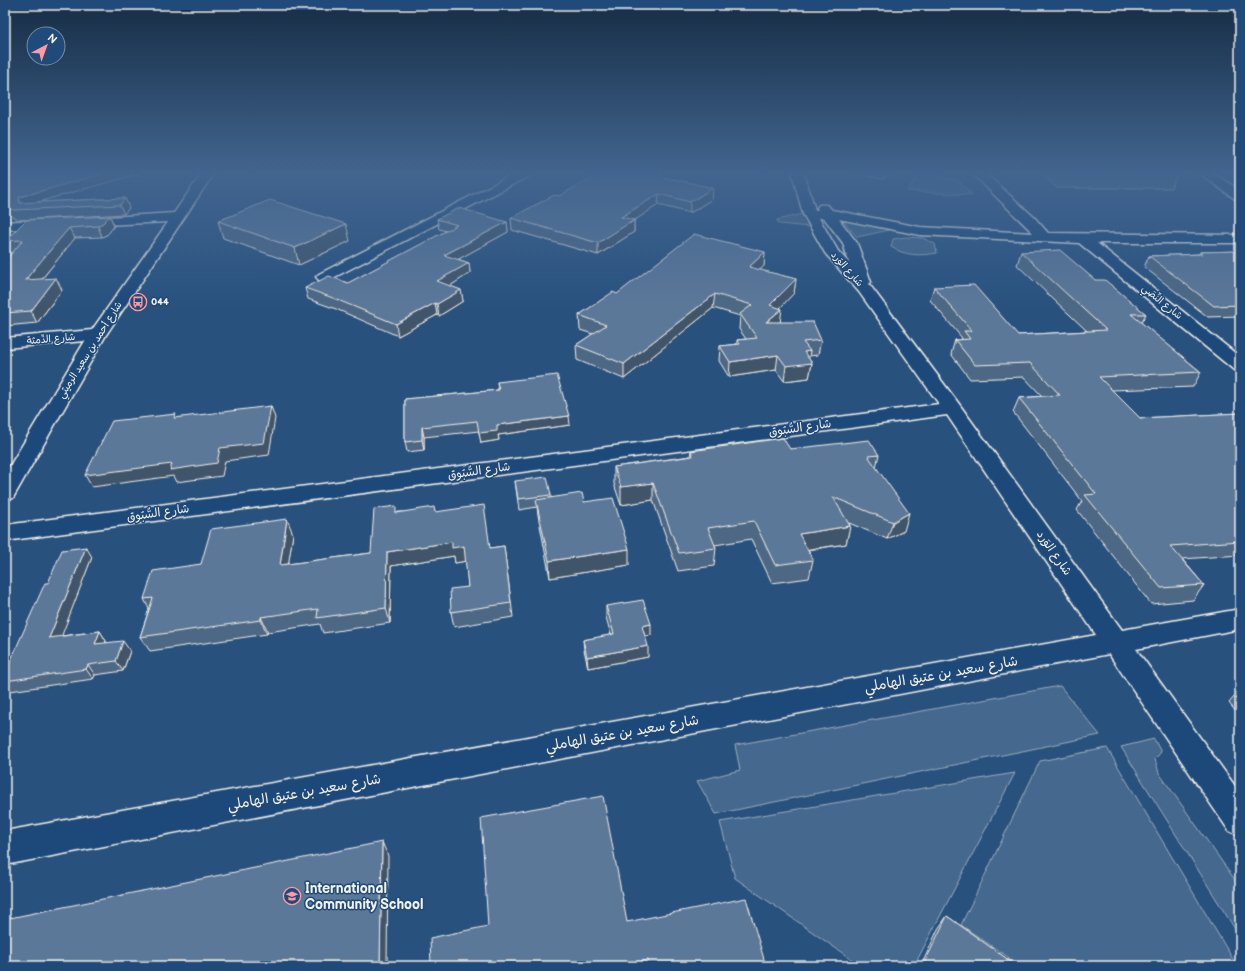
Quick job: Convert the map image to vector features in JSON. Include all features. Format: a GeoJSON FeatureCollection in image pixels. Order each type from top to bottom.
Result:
{"type":"FeatureCollection","features":[{"type":"Feature","properties":{"kind":"street"},"geometry":{"type":"LineString","coordinates":[[5,226],[152,218]]}},
{"type":"Feature","properties":{"kind":"street","name":"شارع أحمد بن سعيد الرميثي"},"geometry":{"type":"LineString","coordinates":[[5,492],[97,335],[176,218]]}},
{"type":"Feature","properties":{"kind":"street"},"geometry":{"type":"LineString","coordinates":[[324,277],[437,218]]}},
{"type":"Feature","properties":{"kind":"street","name":"شارع الوَرد"},"geometry":{"type":"LineString","coordinates":[[812,218],[832,253],[865,289],[952,408],[1240,820]]}},
{"type":"Feature","properties":{"kind":"street","name":"شارع الوَرد"},"geometry":{"type":"LineString","coordinates":[[834,218],[862,240],[865,289]]}},
{"type":"Feature","properties":{"kind":"street"},"geometry":{"type":"LineString","coordinates":[[852,218],[918,231]]}},
{"type":"Feature","properties":{"kind":"street"},"geometry":{"type":"LineString","coordinates":[[1027,218],[1045,238]]}},
{"type":"Feature","properties":{"kind":"street"},"geometry":{"type":"LineString","coordinates":[[824,239],[838,243],[862,240],[888,233],[918,231],[1084,239],[1240,239]]}},
{"type":"Feature","properties":{"kind":"street","name":"شارع النِّصَي"},"geometry":{"type":"LineString","coordinates":[[1084,239],[1240,366]]}},
{"type":"Feature","properties":{"kind":"street","name":"شارع الدِّمثة"},"geometry":{"type":"LineString","coordinates":[[5,343],[97,335]]}},
{"type":"Feature","properties":{"kind":"street","name":"شارع السُّبُوق"},"geometry":{"type":"LineString","coordinates":[[5,533],[952,408]]}},
{"type":"Feature","properties":{"kind":"street","name":"شارع سعيد بن عتيق الهاملي"},"geometry":{"type":"LineString","coordinates":[[5,848],[1240,619]]}},
{"type":"Feature","properties":{"kind":"shaded area"},"geometry":{"type":"Polygon","coordinates":[[[784,218],[805,218],[809,227],[779,224],[777,220],[784,218]]]}},
{"type":"Feature","properties":{"kind":"shaded area"},"geometry":{"type":"Polygon","coordinates":[[[841,218],[889,230],[857,237],[841,218]]]}},
{"type":"Feature","properties":{"kind":"shaded area"},"geometry":{"type":"Polygon","coordinates":[[[906,237],[923,238],[935,244],[937,253],[925,255],[908,254],[891,247],[893,239],[906,237]]]}},
{"type":"Feature","properties":{"kind":"shaded area"},"geometry":{"type":"Polygon","coordinates":[[[1060,686],[1100,735],[716,814],[697,781],[740,770],[735,745],[1060,686]]]}},
{"type":"Feature","properties":{"kind":"shaded area"},"geometry":{"type":"Polygon","coordinates":[[[1154,739],[1161,752],[1155,759],[1159,773],[1240,887],[1240,937],[1121,747],[1154,739]]]}},
{"type":"Feature","properties":{"kind":"shaded area"},"geometry":{"type":"Polygon","coordinates":[[[1107,748],[1237,966],[1021,966],[961,925],[1040,761],[1107,748]]]}},
{"type":"Feature","properties":{"kind":"shaded area"},"geometry":{"type":"Polygon","coordinates":[[[1015,773],[914,966],[861,966],[735,878],[720,822],[1015,773]]]}},
{"type":"Feature","properties":{"kind":"building"},"geometry":{"type":"Polygon","coordinates":[[[108,218],[98,226],[69,228],[25,280],[56,278],[31,311],[5,313],[5,261],[23,240],[5,241],[26,220],[108,218]]]}},
{"type":"Feature","properties":{"kind":"building"},"geometry":{"type":"Polygon","coordinates":[[[225,218],[328,218],[346,224],[295,248],[218,221],[225,218]]]}},
{"type":"Feature","properties":{"kind":"building"},"geometry":{"type":"Polygon","coordinates":[[[494,218],[507,222],[444,255],[469,263],[437,281],[461,290],[437,304],[435,303],[396,324],[305,288],[329,276],[348,283],[457,225],[437,219],[494,218]]]}},
{"type":"Feature","properties":{"kind":"building"},"geometry":{"type":"Polygon","coordinates":[[[512,218],[627,218],[634,220],[598,243],[512,218]]]}},
{"type":"Feature","properties":{"kind":"building"},"geometry":{"type":"Polygon","coordinates":[[[694,234],[765,252],[749,267],[796,279],[770,305],[782,309],[766,322],[813,322],[821,340],[803,342],[810,351],[804,352],[812,363],[786,366],[778,355],[730,362],[720,346],[740,344],[737,340],[757,338],[740,314],[752,305],[715,294],[624,364],[576,345],[606,325],[579,315],[613,292],[617,294],[694,234]]]}},
{"type":"Feature","properties":{"kind":"building"},"geometry":{"type":"Polygon","coordinates":[[[1060,250],[1095,280],[1105,280],[1146,314],[1131,314],[1201,372],[1099,377],[1140,418],[1240,413],[1240,541],[1170,546],[1204,585],[1161,588],[1085,495],[1096,494],[1019,398],[1060,395],[1030,363],[975,365],[955,340],[970,339],[964,331],[972,331],[934,287],[974,285],[1018,335],[1106,330],[1021,252],[1060,250]]]}},
{"type":"Feature","properties":{"kind":"building"},"geometry":{"type":"Polygon","coordinates":[[[1240,251],[1240,305],[1214,306],[1149,256],[1203,254],[1200,252],[1240,251]]]}},
{"type":"Feature","properties":{"kind":"building"},"geometry":{"type":"Polygon","coordinates":[[[557,375],[569,416],[497,425],[497,431],[479,433],[477,421],[422,427],[422,440],[405,442],[405,399],[499,390],[497,382],[557,375]]]}},
{"type":"Feature","properties":{"kind":"building"},"geometry":{"type":"Polygon","coordinates":[[[271,406],[264,443],[220,448],[217,463],[170,470],[172,464],[85,475],[112,421],[176,414],[174,418],[271,406]]]}},
{"type":"Feature","properties":{"kind":"building"},"geometry":{"type":"Polygon","coordinates":[[[783,438],[790,449],[869,440],[879,455],[868,456],[909,513],[893,522],[833,497],[850,526],[799,534],[813,560],[775,565],[754,521],[708,528],[716,548],[679,553],[653,483],[621,487],[614,467],[693,456],[691,451],[783,438]]]}},
{"type":"Feature","properties":{"kind":"building"},"geometry":{"type":"Polygon","coordinates":[[[547,477],[551,495],[518,499],[515,481],[547,477]]]}},
{"type":"Feature","properties":{"kind":"building"},"geometry":{"type":"Polygon","coordinates":[[[582,493],[584,502],[613,498],[629,549],[549,561],[536,500],[582,493]]]}},
{"type":"Feature","properties":{"kind":"building"},"geometry":{"type":"Polygon","coordinates":[[[484,505],[490,548],[504,546],[511,603],[451,612],[450,589],[468,587],[464,546],[452,548],[452,542],[387,552],[386,608],[317,618],[318,609],[261,617],[261,620],[140,637],[153,598],[144,599],[153,571],[201,564],[211,529],[287,519],[280,565],[371,553],[374,509],[396,506],[396,513],[434,507],[435,512],[484,505]]]}},
{"type":"Feature","properties":{"kind":"building"},"geometry":{"type":"Polygon","coordinates":[[[86,547],[49,638],[100,631],[95,644],[123,641],[116,661],[88,665],[86,669],[5,681],[5,673],[45,583],[48,583],[62,550],[86,547]]]}},
{"type":"Feature","properties":{"kind":"building"},"geometry":{"type":"Polygon","coordinates":[[[643,600],[651,624],[642,626],[648,646],[587,657],[583,640],[614,634],[606,606],[643,600]]]}},
{"type":"Feature","properties":{"kind":"building"},"geometry":{"type":"Polygon","coordinates":[[[603,796],[627,922],[746,898],[766,966],[650,966],[648,960],[619,966],[431,966],[430,938],[488,926],[481,818],[603,796]]]}},
{"type":"Feature","properties":{"kind":"building","name":"International Community School"},"geometry":{"type":"Polygon","coordinates":[[[382,842],[380,966],[5,966],[5,919],[382,842]]]}},
{"type":"Feature","properties":{"kind":"building"},"geometry":{"type":"Polygon","coordinates":[[[947,916],[1017,966],[923,966],[947,916]]]}},
{"type":"Feature","properties":{"kind":"place","name":"044"},"geometry":{"type":"Point","coordinates":[138,302]}},
{"type":"Feature","properties":{"kind":"place","name":"International Community School"},"geometry":{"type":"Point","coordinates":[292,896]}}]}
